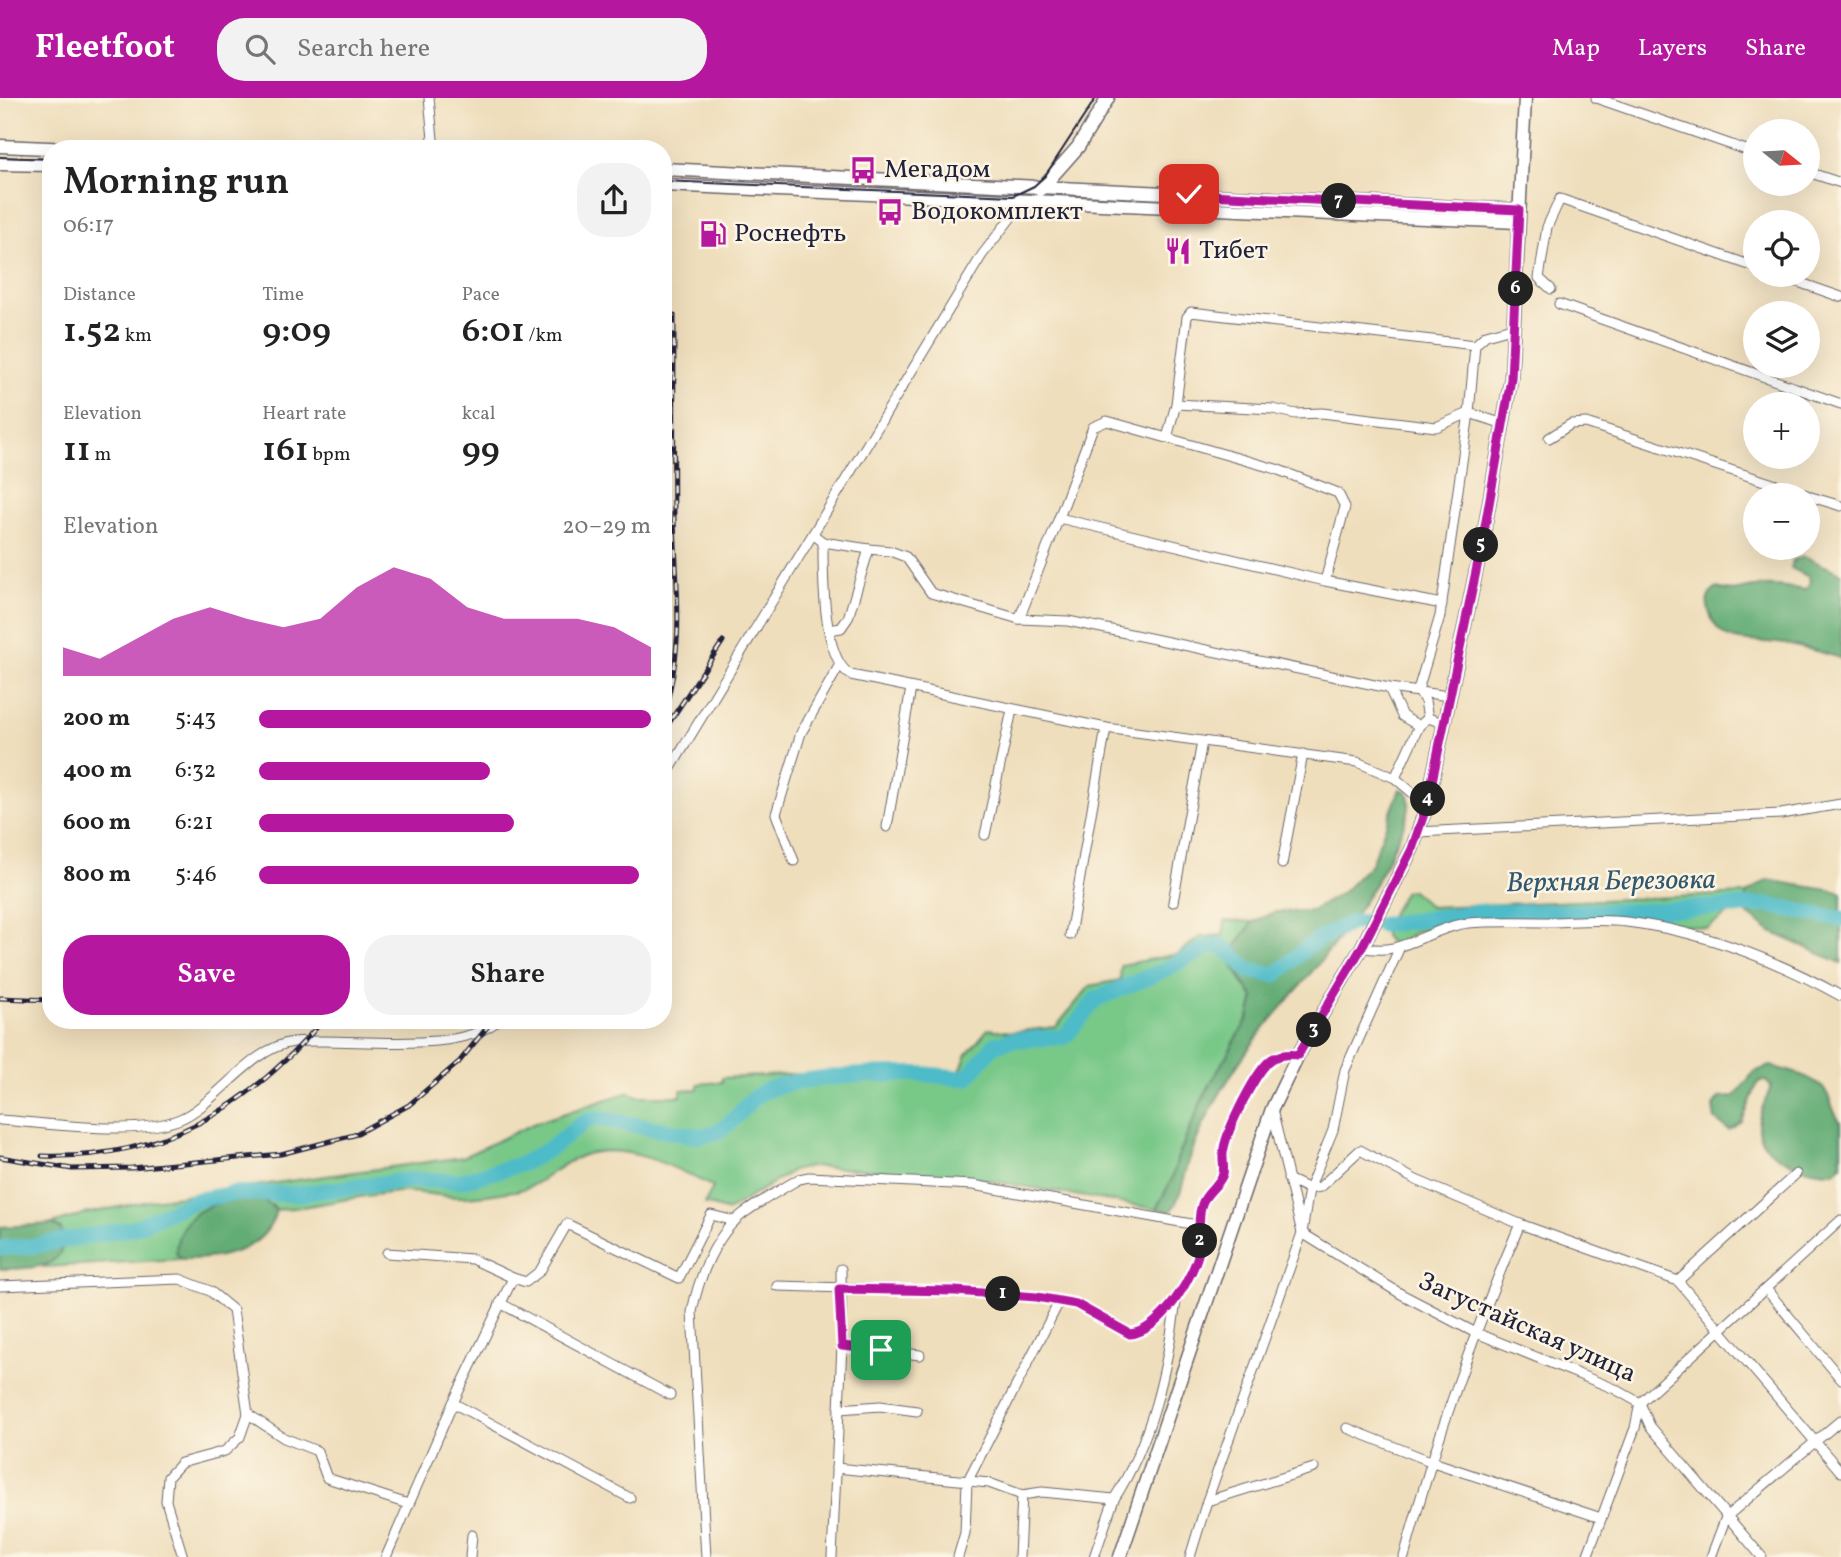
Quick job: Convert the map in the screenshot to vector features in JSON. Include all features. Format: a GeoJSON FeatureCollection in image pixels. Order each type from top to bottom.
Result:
{"type":"FeatureCollection","features":[{"type":"Feature","properties":{"kind":"main road"},"geometry":{"type":"LineString","coordinates":[[1023,202],[1044,187],[1078,147],[1108,98]]}},
{"type":"Feature","properties":{"kind":"main road"},"geometry":{"type":"LineString","coordinates":[[1120,1557],[1272,1109],[1298,1055],[1362,947],[1418,832],[1427,805],[1504,424],[1515,327],[1525,98]]}},
{"type":"Feature","properties":{"kind":"main road"},"geometry":{"type":"LineString","coordinates":[[0,146],[42,148]]}},
{"type":"Feature","properties":{"kind":"main road"},"geometry":{"type":"LineString","coordinates":[[0,164],[42,165]]}},
{"type":"Feature","properties":{"kind":"main road"},"geometry":{"type":"LineString","coordinates":[[672,169],[1044,187],[1519,216]]}},
{"type":"Feature","properties":{"kind":"main road"},"geometry":{"type":"LineString","coordinates":[[672,185],[1023,202],[1519,216]]}},
{"type":"Feature","properties":{"kind":"street"},"geometry":{"type":"LineString","coordinates":[[429,98],[433,140]]}},
{"type":"Feature","properties":{"kind":"street"},"geometry":{"type":"LineString","coordinates":[[1596,98],[1743,149]]}},
{"type":"Feature","properties":{"kind":"street"},"geometry":{"type":"LineString","coordinates":[[1820,176],[1841,183]]}},
{"type":"Feature","properties":{"kind":"street"},"geometry":{"type":"LineString","coordinates":[[1551,289],[1539,278],[1547,226],[1560,199],[1743,263]]}},
{"type":"Feature","properties":{"kind":"street"},"geometry":{"type":"LineString","coordinates":[[672,766],[982,255],[1023,202]]}},
{"type":"Feature","properties":{"kind":"street"},"geometry":{"type":"LineString","coordinates":[[1812,287],[1841,297]]}},
{"type":"Feature","properties":{"kind":"street"},"geometry":{"type":"LineString","coordinates":[[1559,304],[1841,404]]}},
{"type":"Feature","properties":{"kind":"street"},"geometry":{"type":"LineString","coordinates":[[1167,438],[1176,404],[1186,317],[1191,312],[1475,345]]}},
{"type":"Feature","properties":{"kind":"street"},"geometry":{"type":"LineString","coordinates":[[1428,719],[1425,701],[1418,690],[1442,604],[1469,413],[1475,345],[1486,335],[1515,327]]}},
{"type":"Feature","properties":{"kind":"street"},"geometry":{"type":"LineString","coordinates":[[1176,404],[1273,409],[1296,414],[1322,412],[1436,427],[1469,413],[1504,424]]}},
{"type":"Feature","properties":{"kind":"street"},"geometry":{"type":"LineString","coordinates":[[1019,619],[1093,427],[1107,421],[1276,469],[1338,494],[1345,507],[1325,582]]}},
{"type":"Feature","properties":{"kind":"street"},"geometry":{"type":"LineString","coordinates":[[1549,438],[1571,424],[1586,423],[1770,483]]}},
{"type":"Feature","properties":{"kind":"street"},"geometry":{"type":"LineString","coordinates":[[1820,499],[1841,506]]}},
{"type":"Feature","properties":{"kind":"street"},"geometry":{"type":"LineString","coordinates":[[1059,518],[1325,582],[1442,604]]}},
{"type":"Feature","properties":{"kind":"street"},"geometry":{"type":"LineString","coordinates":[[814,535],[823,542],[890,551],[906,557],[931,593],[1019,619],[1068,621],[1389,688],[1449,696]]}},
{"type":"Feature","properties":{"kind":"street"},"geometry":{"type":"LineString","coordinates":[[823,542],[829,630],[839,666],[851,675],[1106,728],[1357,762],[1395,778],[1427,805]]}},
{"type":"Feature","properties":{"kind":"street"},"geometry":{"type":"LineString","coordinates":[[829,630],[841,628],[848,618],[869,549]]}},
{"type":"Feature","properties":{"kind":"street"},"geometry":{"type":"LineString","coordinates":[[794,861],[776,814],[801,733],[839,666]]}},
{"type":"Feature","properties":{"kind":"street"},"geometry":{"type":"LineString","coordinates":[[887,827],[911,688]]}},
{"type":"Feature","properties":{"kind":"street"},"geometry":{"type":"LineString","coordinates":[[1389,688],[1402,716],[1419,726]]}},
{"type":"Feature","properties":{"kind":"street"},"geometry":{"type":"LineString","coordinates":[[985,835],[1012,710]]}},
{"type":"Feature","properties":{"kind":"street"},"geometry":{"type":"LineString","coordinates":[[1395,778],[1419,726],[1428,719]]}},
{"type":"Feature","properties":{"kind":"street"},"geometry":{"type":"LineString","coordinates":[[1428,719],[1443,723]]}},
{"type":"Feature","properties":{"kind":"street"},"geometry":{"type":"LineString","coordinates":[[1070,935],[1106,728]]}},
{"type":"Feature","properties":{"kind":"street"},"geometry":{"type":"LineString","coordinates":[[1173,902],[1202,741]]}},
{"type":"Feature","properties":{"kind":"street"},"geometry":{"type":"LineString","coordinates":[[1282,864],[1303,754]]}},
{"type":"Feature","properties":{"kind":"street"},"geometry":{"type":"LineString","coordinates":[[1418,832],[1781,814],[1841,804]]}},
{"type":"Feature","properties":{"kind":"street"},"geometry":{"type":"LineString","coordinates":[[1362,947],[1380,952],[1399,949],[1416,938],[1467,923],[1625,922],[1679,932],[1789,967],[1841,996]]}},
{"type":"Feature","properties":{"kind":"street"},"geometry":{"type":"LineString","coordinates":[[1190,1557],[1206,1501],[1302,1233],[1309,1189],[1333,1130],[1345,1070],[1399,949]]}},
{"type":"Feature","properties":{"kind":"street"},"geometry":{"type":"LineString","coordinates":[[0,1120],[147,1128],[182,1119],[251,1063],[292,1042],[434,1042],[489,1029]]}},
{"type":"Feature","properties":{"kind":"street"},"geometry":{"type":"LineString","coordinates":[[1094,1557],[1114,1499],[1146,1436],[1164,1373],[1176,1301],[1200,1250],[1197,1225],[1206,1196],[1223,1172],[1223,1150],[1232,1124],[1265,1066],[1285,1054],[1298,1055]]}},
{"type":"Feature","properties":{"kind":"street"},"geometry":{"type":"LineString","coordinates":[[1272,1109],[1302,1233]]}},
{"type":"Feature","properties":{"kind":"street"},"geometry":{"type":"LineString","coordinates":[[1288,1179],[1309,1189],[1320,1187],[1360,1150],[1416,1180],[1520,1224],[1678,1281],[1841,1472]]}},
{"type":"Feature","properties":{"kind":"street"},"geometry":{"type":"LineString","coordinates":[[1678,1281],[1796,1174]]}},
{"type":"Feature","properties":{"kind":"street"},"geometry":{"type":"LineString","coordinates":[[706,1557],[692,1312],[697,1283],[707,1262],[735,1221],[799,1179],[809,1177],[973,1185],[1197,1225]]}},
{"type":"Feature","properties":{"kind":"street"},"geometry":{"type":"LineString","coordinates":[[387,1253],[472,1259],[526,1282],[540,1271],[567,1224],[679,1278],[711,1215],[735,1221]]}},
{"type":"Feature","properties":{"kind":"street"},"geometry":{"type":"LineString","coordinates":[[1587,1557],[1635,1428],[1640,1403],[1841,1220]]}},
{"type":"Feature","properties":{"kind":"street"},"geometry":{"type":"LineString","coordinates":[[1404,1557],[1430,1461],[1474,1332],[1520,1224]]}},
{"type":"Feature","properties":{"kind":"street","name":"Загустайская улица"},"geometry":{"type":"LineString","coordinates":[[1302,1233],[1401,1294],[1474,1332],[1615,1389],[1640,1403],[1650,1426],[1762,1557]]}},
{"type":"Feature","properties":{"kind":"street"},"geometry":{"type":"LineString","coordinates":[[832,1557],[842,1346],[839,1289],[841,1269]]}},
{"type":"Feature","properties":{"kind":"street"},"geometry":{"type":"LineString","coordinates":[[386,1557],[453,1403],[513,1278]]}},
{"type":"Feature","properties":{"kind":"street"},"geometry":{"type":"LineString","coordinates":[[0,1286],[180,1279],[210,1291],[233,1310],[248,1414],[240,1437],[225,1451],[181,1463],[168,1477],[166,1501],[183,1557]]}},
{"type":"Feature","properties":{"kind":"street"},"geometry":{"type":"LineString","coordinates":[[777,1286],[955,1291],[1076,1304],[1130,1334],[1147,1328],[1176,1301]]}},
{"type":"Feature","properties":{"kind":"street"},"geometry":{"type":"LineString","coordinates":[[1766,1289],[1841,1379]]}},
{"type":"Feature","properties":{"kind":"street"},"geometry":{"type":"LineString","coordinates":[[958,1557],[965,1533],[967,1482],[1059,1302]]}},
{"type":"Feature","properties":{"kind":"street"},"geometry":{"type":"LineString","coordinates":[[500,1303],[670,1395]]}},
{"type":"Feature","properties":{"kind":"street"},"geometry":{"type":"LineString","coordinates":[[842,1346],[920,1355]]}},
{"type":"Feature","properties":{"kind":"street"},"geometry":{"type":"LineString","coordinates":[[453,1403],[630,1498]]}},
{"type":"Feature","properties":{"kind":"street"},"geometry":{"type":"LineString","coordinates":[[839,1409],[880,1406],[918,1411]]}},
{"type":"Feature","properties":{"kind":"street"},"geometry":{"type":"LineString","coordinates":[[248,1414],[284,1438],[317,1451],[327,1478],[408,1504]]}},
{"type":"Feature","properties":{"kind":"street"},"geometry":{"type":"LineString","coordinates":[[1711,1557],[1726,1517],[1841,1420]]}},
{"type":"Feature","properties":{"kind":"street"},"geometry":{"type":"LineString","coordinates":[[1347,1428],[1430,1461],[1601,1518]]}},
{"type":"Feature","properties":{"kind":"street"},"geometry":{"type":"LineString","coordinates":[[836,1468],[989,1483],[1022,1495],[1042,1492],[1114,1499]]}},
{"type":"Feature","properties":{"kind":"street"},"geometry":{"type":"LineString","coordinates":[[1206,1501],[1314,1468]]}},
{"type":"Feature","properties":{"kind":"street"},"geometry":{"type":"LineString","coordinates":[[1019,1557],[1022,1495]]}},
{"type":"Feature","properties":{"kind":"street"},"geometry":{"type":"LineString","coordinates":[[470,1557],[472,1535]]}},
{"type":"Feature","properties":{"kind":"green space"},"geometry":{"type":"Polygon","coordinates":[[[1793,560],[1811,560],[1841,573],[1841,659],[1790,645],[1736,639],[1720,631],[1714,623],[1708,607],[1708,598],[1717,588],[1733,591],[1767,586],[1805,590],[1810,584],[1809,577],[1791,568],[1793,560]]]}},
{"type":"Feature","properties":{"kind":"green space"},"geometry":{"type":"Polygon","coordinates":[[[1400,789],[1407,792],[1409,798],[1407,817],[1371,891],[1341,936],[1259,1035],[1224,1086],[1197,1140],[1180,1193],[1170,1212],[1156,1209],[1172,1179],[1178,1157],[1205,1093],[1249,1017],[1254,998],[1233,966],[1234,948],[1253,922],[1274,912],[1311,911],[1342,893],[1371,864],[1400,789]]]}},
{"type":"Feature","properties":{"kind":"green space"},"geometry":{"type":"Polygon","coordinates":[[[1767,880],[1841,892],[1841,963],[1771,932],[1745,912],[1746,894],[1767,880]]]}},
{"type":"Feature","properties":{"kind":"green space"},"geometry":{"type":"Polygon","coordinates":[[[1412,890],[1430,907],[1746,894],[1745,912],[1734,910],[1707,928],[1626,918],[1474,917],[1415,932],[1399,944],[1389,942],[1384,936],[1384,926],[1405,891],[1412,890]]]}},
{"type":"Feature","properties":{"kind":"green space"},"geometry":{"type":"Polygon","coordinates":[[[1225,921],[1253,922],[1235,948],[1241,981],[1254,998],[1249,1017],[1205,1093],[1178,1157],[1172,1179],[1156,1209],[970,1177],[812,1166],[792,1171],[728,1211],[705,1204],[713,1187],[650,1158],[615,1151],[581,1156],[533,1185],[515,1191],[461,1197],[403,1192],[276,1210],[272,1205],[176,1253],[182,1259],[44,1267],[58,1255],[61,1229],[52,1224],[84,1214],[159,1199],[463,1157],[535,1123],[629,1092],[637,1096],[681,1096],[681,1090],[698,1089],[698,1084],[722,1082],[722,1078],[879,1070],[960,1071],[967,1054],[988,1029],[1012,1032],[1056,1027],[1090,986],[1120,980],[1121,965],[1178,954],[1200,937],[1223,935],[1225,921]]]}},
{"type":"Feature","properties":{"kind":"green space"},"geometry":{"type":"Polygon","coordinates":[[[1770,1066],[1808,1078],[1826,1092],[1841,1122],[1841,1165],[1835,1172],[1791,1163],[1780,1158],[1764,1143],[1759,1134],[1758,1123],[1771,1086],[1764,1080],[1758,1082],[1742,1122],[1729,1130],[1715,1120],[1713,1106],[1719,1098],[1734,1097],[1754,1072],[1770,1066]]]}},
{"type":"Feature","properties":{"kind":"green space"},"geometry":{"type":"Polygon","coordinates":[[[246,1198],[262,1199],[276,1210],[263,1236],[239,1251],[211,1258],[182,1259],[176,1253],[178,1239],[190,1219],[209,1206],[246,1198]]]}},
{"type":"Feature","properties":{"kind":"green space"},"geometry":{"type":"Polygon","coordinates":[[[52,1224],[61,1229],[63,1243],[54,1260],[35,1267],[0,1269],[0,1227],[52,1224]]]}},
{"type":"Feature","properties":{"kind":"waterway","name":"Верхняя Березовка"},"geometry":{"type":"LineString","coordinates":[[1381,925],[1478,912],[1640,911],[1766,905],[1841,919]]}},
{"type":"Feature","properties":{"kind":"waterway"},"geometry":{"type":"LineString","coordinates":[[0,1248],[33,1246],[133,1228],[196,1200],[235,1193],[296,1194],[411,1180],[460,1181],[522,1164],[551,1148],[584,1122],[596,1118],[697,1136],[722,1128],[762,1093],[806,1080],[901,1074],[967,1078],[994,1045],[1011,1040],[1065,1037],[1096,999],[1158,973],[1212,945],[1224,947],[1250,971],[1275,975],[1316,941],[1348,924],[1364,922]]}},
{"type":"Feature","properties":{"kind":"tram line"},"geometry":{"type":"LineString","coordinates":[[672,181],[1013,196],[1034,186],[1045,176],[1096,98]]}},
{"type":"Feature","properties":{"kind":"tram line"},"geometry":{"type":"LineString","coordinates":[[0,157],[42,159]]}},
{"type":"Feature","properties":{"kind":"railway"},"geometry":{"type":"LineString","coordinates":[[672,679],[678,617],[674,519],[674,315]]}},
{"type":"Feature","properties":{"kind":"railway"},"geometry":{"type":"LineString","coordinates":[[672,718],[723,641]]}},
{"type":"Feature","properties":{"kind":"railway"},"geometry":{"type":"LineString","coordinates":[[0,998],[42,1000]]}},
{"type":"Feature","properties":{"kind":"railway"},"geometry":{"type":"LineString","coordinates":[[42,1156],[85,1155],[126,1149],[199,1123],[233,1103],[264,1079],[315,1029]]}},
{"type":"Feature","properties":{"kind":"railway"},"geometry":{"type":"LineString","coordinates":[[0,1157],[72,1169],[132,1168],[281,1154],[354,1135],[409,1105],[459,1062],[486,1029]]}},
{"type":"Feature","properties":{"kind":"place","name":"Мегадом"},"geometry":{"type":"Point","coordinates":[863,170]}},
{"type":"Feature","properties":{"kind":"place","name":"Водокомплект"},"geometry":{"type":"Point","coordinates":[890,212]}},
{"type":"Feature","properties":{"kind":"place","name":"Роснефть"},"geometry":{"type":"Point","coordinates":[713,234]}},
{"type":"Feature","properties":{"kind":"place","name":"Тибет"},"geometry":{"type":"Point","coordinates":[1178,251]}},
{"type":"Feature","properties":{"kind":"route"},"geometry":{"type":"LineString","coordinates":[[881,1350],[842,1346],[839,1289],[955,1291],[1037,1297],[1076,1304],[1130,1334],[1147,1328],[1160,1317],[1176,1301],[1200,1250],[1197,1225],[1202,1204],[1220,1180],[1224,1166],[1223,1150],[1232,1124],[1265,1066],[1285,1054],[1298,1055],[1335,998],[1412,849],[1427,805],[1483,538],[1511,379],[1519,210],[1189,194]]}}]}
